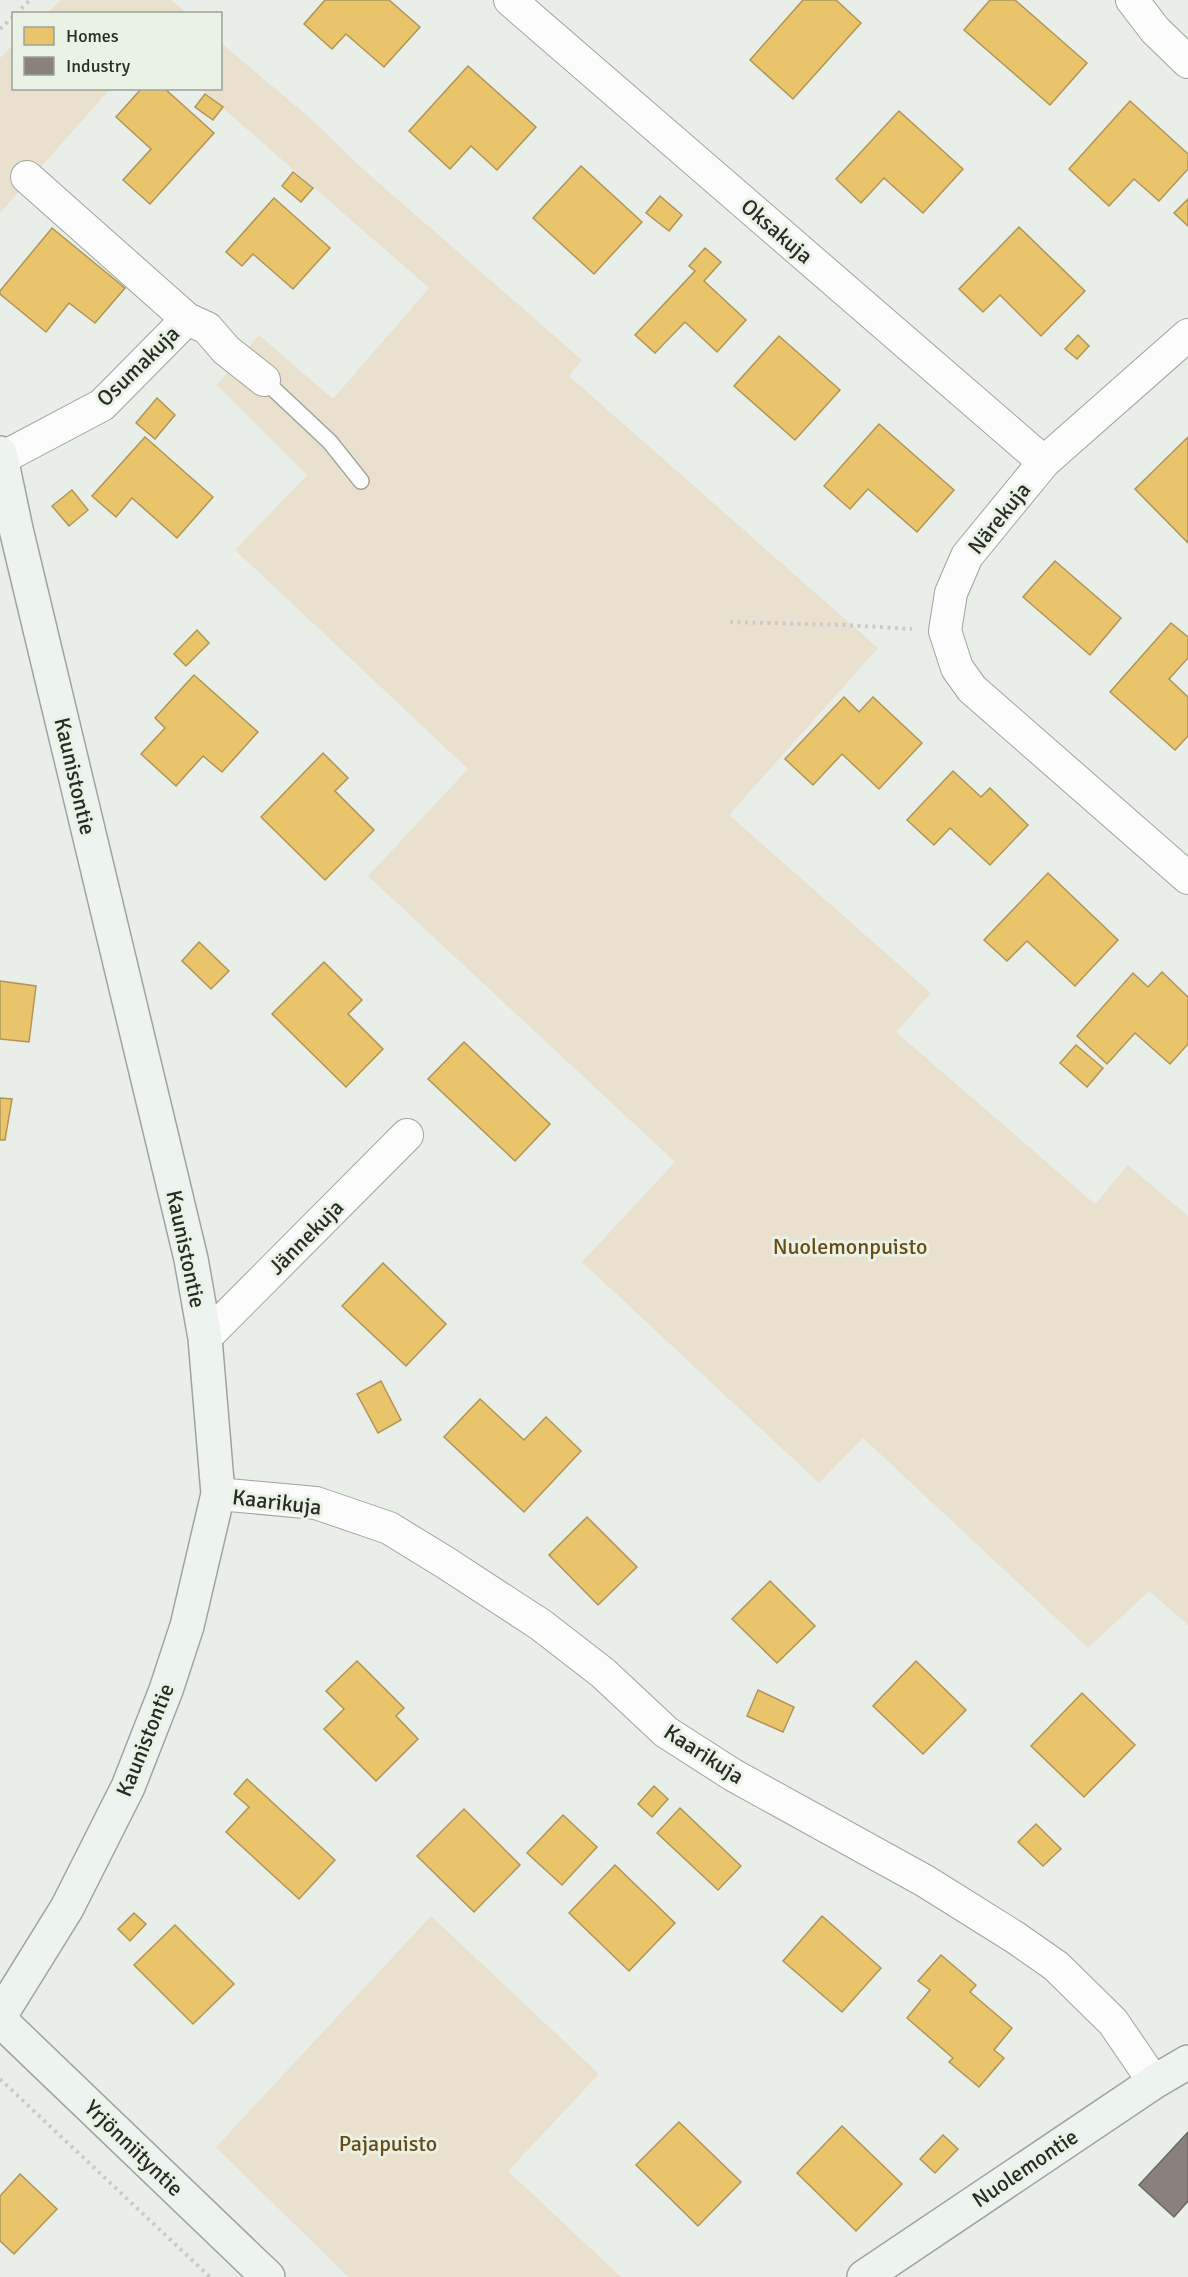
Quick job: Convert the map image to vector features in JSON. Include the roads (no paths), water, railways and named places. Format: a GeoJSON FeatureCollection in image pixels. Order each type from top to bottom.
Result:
{"type":"FeatureCollection","features":[{"type":"Feature","properties":{"kind":"street","name":"Oksakuja"},"geometry":{"type":"LineString","coordinates":[[510,0],[1044,462]]}},
{"type":"Feature","properties":{"kind":"street"},"geometry":{"type":"LineString","coordinates":[[1132,0],[1155,30],[1188,62]]}},
{"type":"Feature","properties":{"kind":"street"},"geometry":{"type":"LineString","coordinates":[[27,177],[187,319]]}},
{"type":"Feature","properties":{"kind":"street","name":"Osumakuja"},"geometry":{"type":"LineString","coordinates":[[0,457],[102,405],[187,319],[207,328],[226,350],[264,380]]}},
{"type":"Feature","properties":{"kind":"street","name":"Närekuja"},"geometry":{"type":"LineString","coordinates":[[1188,335],[1044,462],[967,556],[951,593],[945,632],[957,668],[972,689],[1188,878]]}},
{"type":"Feature","properties":{"kind":"street","name":"Kaunistontie"},"geometry":{"type":"LineString","coordinates":[[0,457],[188,1247],[205,1338],[218,1494],[188,1626],[128,1787],[67,1908],[0,2018]]}},
{"type":"Feature","properties":{"kind":"street","name":"Jännekuja"},"geometry":{"type":"LineString","coordinates":[[205,1338],[406,1135]]}},
{"type":"Feature","properties":{"kind":"street","name":"Kaarikuja"},"geometry":{"type":"LineString","coordinates":[[218,1494],[316,1503],[389,1528],[446,1563],[541,1625],[603,1673],[666,1732],[733,1775],[925,1881],[1056,1966],[1113,2022],[1154,2082]]}},
{"type":"Feature","properties":{"kind":"street","name":"Yrjönniityntie"},"geometry":{"type":"LineString","coordinates":[[0,2018],[268,2277]]}},
{"type":"Feature","properties":{"kind":"street","name":"Nuolemontie"},"geometry":{"type":"LineString","coordinates":[[864,2277],[1154,2082],[1188,2062]]}},
{"type":"Feature","properties":{"kind":"lane"},"geometry":{"type":"LineString","coordinates":[[264,380],[330,442],[361,481]]}},
{"type":"Feature","properties":{"kind":"park label","name":"Nuolemonpuisto"},"geometry":{"type":"Point","coordinates":[850,1246]}},
{"type":"Feature","properties":{"kind":"park label","name":"Pajapuisto"},"geometry":{"type":"Point","coordinates":[388,2143]}}]}
